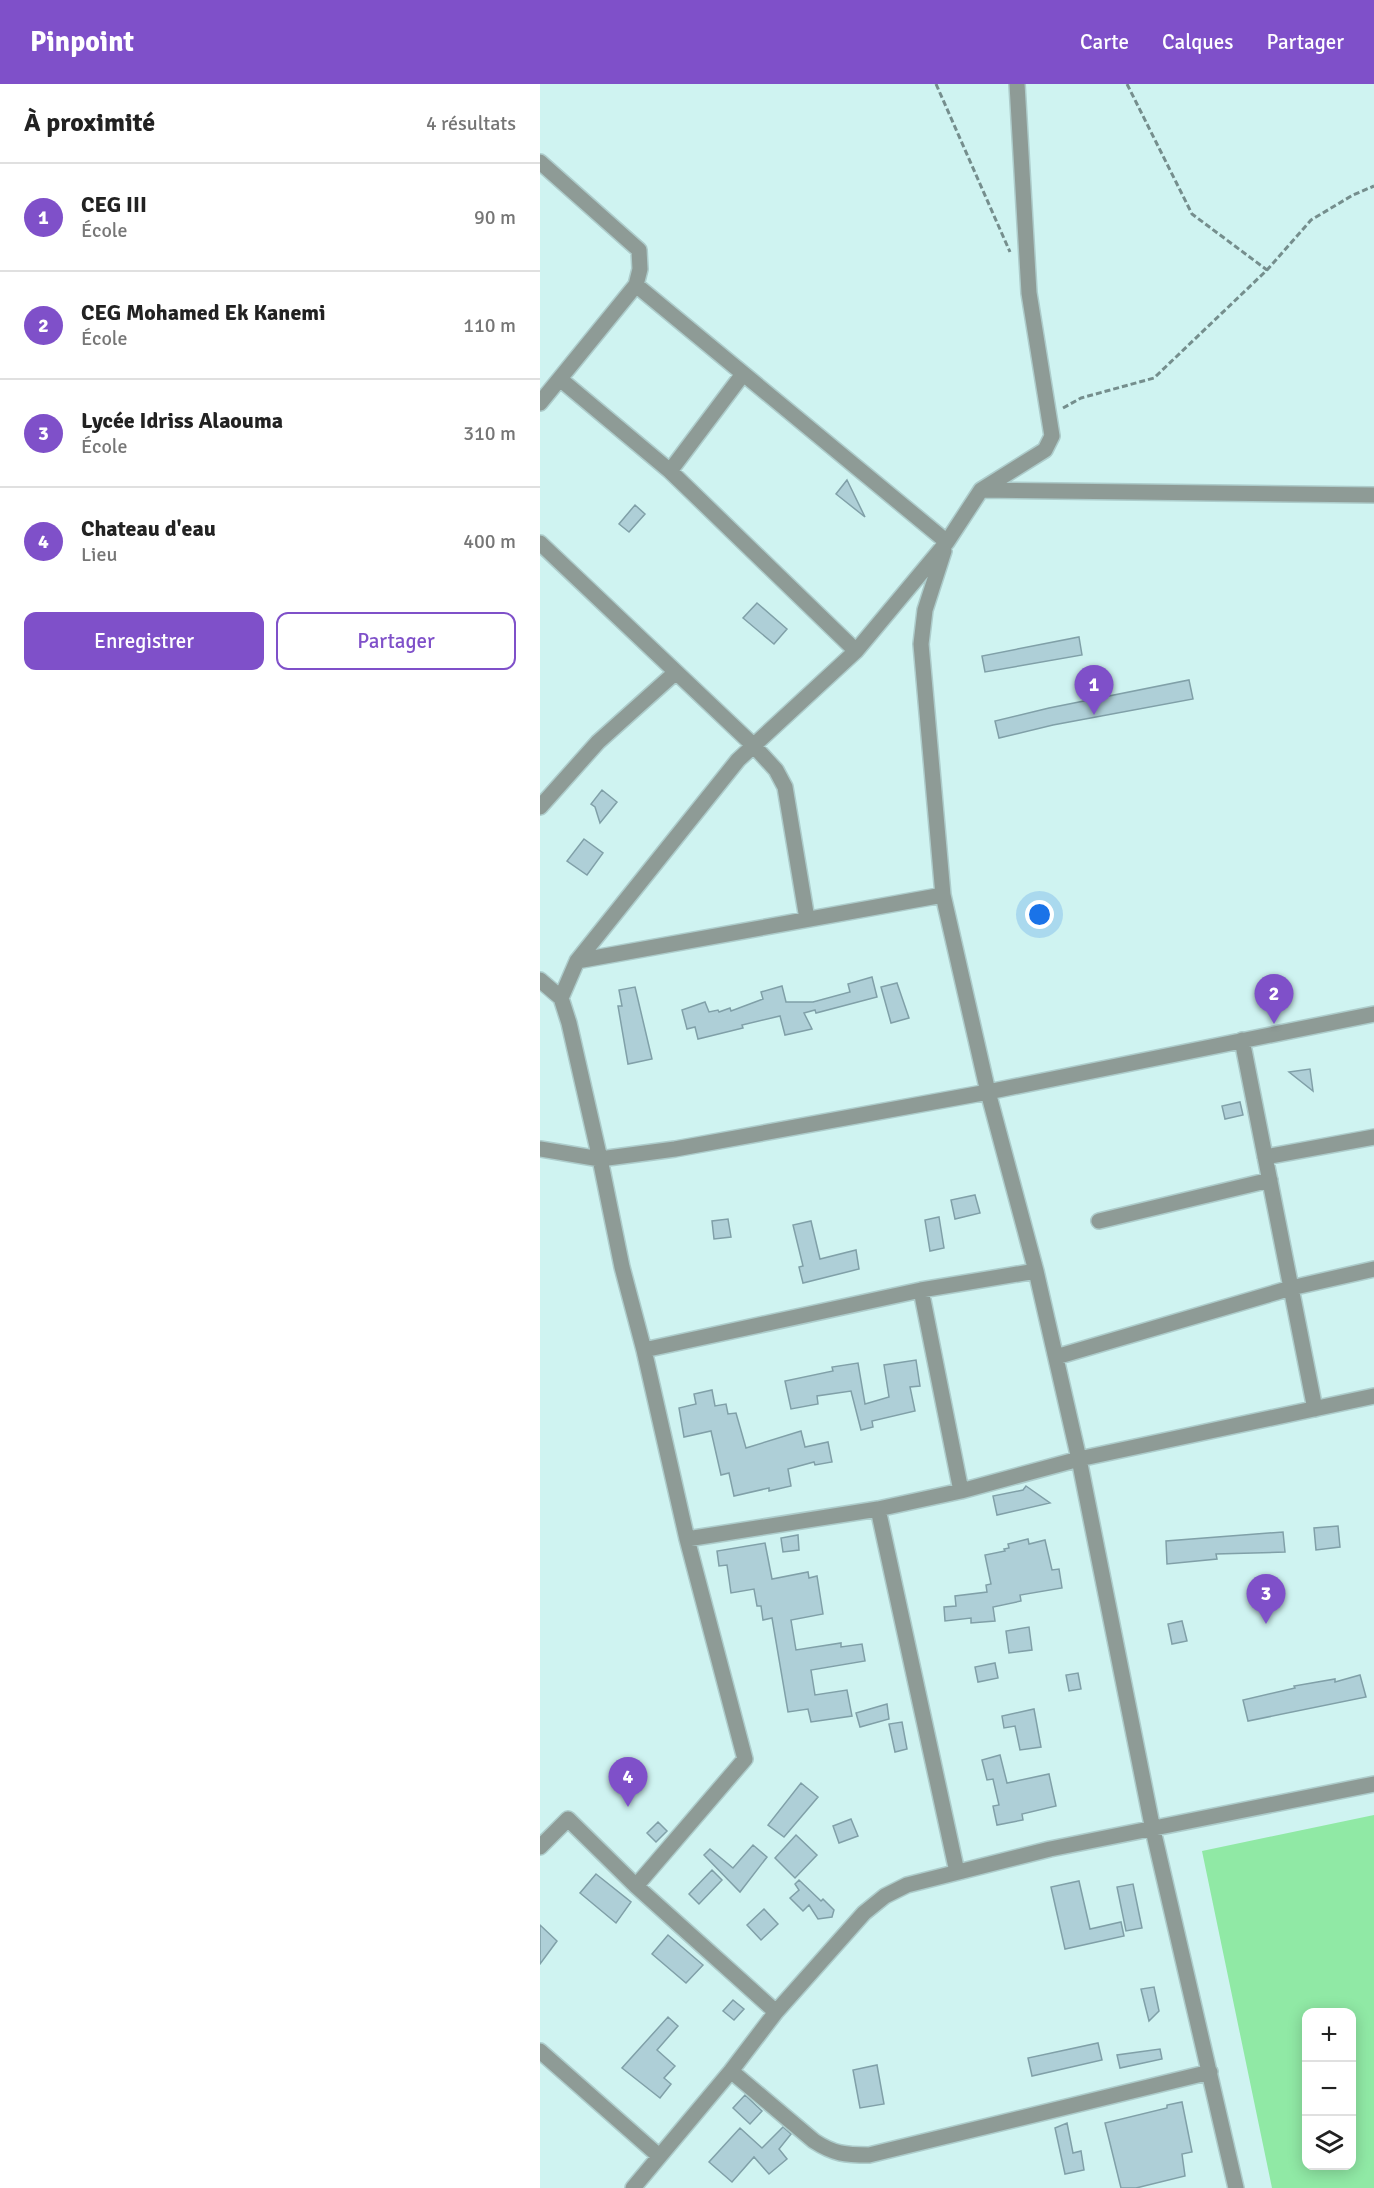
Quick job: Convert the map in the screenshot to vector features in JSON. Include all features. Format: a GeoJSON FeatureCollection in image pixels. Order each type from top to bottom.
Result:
{"type":"FeatureCollection","features":[{"type":"Feature","properties":{"kind":"street"},"geometry":{"type":"LineString","coordinates":[[561,998],[577,961],[738,760],[856,651],[947,542],[981,489],[1045,450],[1052,436],[1029,293],[1017,84]]}},
{"type":"Feature","properties":{"kind":"street"},"geometry":{"type":"LineString","coordinates":[[540,162],[639,250],[640,269],[636,285],[540,403]]}},
{"type":"Feature","properties":{"kind":"street"},"geometry":{"type":"LineString","coordinates":[[636,285],[947,542]]}},
{"type":"Feature","properties":{"kind":"street"},"geometry":{"type":"LineString","coordinates":[[669,471],[743,374]]}},
{"type":"Feature","properties":{"kind":"street"},"geometry":{"type":"LineString","coordinates":[[560,379],[669,471],[856,651]]}},
{"type":"Feature","properties":{"kind":"street"},"geometry":{"type":"LineString","coordinates":[[981,489],[1374,495]]}},
{"type":"Feature","properties":{"kind":"street"},"geometry":{"type":"LineString","coordinates":[[947,542],[925,610],[921,644],[943,895],[987,1092],[1036,1271],[1056,1357],[1079,1460],[1153,1830],[1236,2188]]}},
{"type":"Feature","properties":{"kind":"street"},"geometry":{"type":"LineString","coordinates":[[540,543],[776,770],[785,787],[807,919]]}},
{"type":"Feature","properties":{"kind":"street"},"geometry":{"type":"LineString","coordinates":[[540,807],[598,742],[676,672]]}},
{"type":"Feature","properties":{"kind":"street"},"geometry":{"type":"LineString","coordinates":[[577,961],[943,895]]}},
{"type":"Feature","properties":{"kind":"street"},"geometry":{"type":"LineString","coordinates":[[540,980],[561,998],[569,1023],[622,1267],[644,1350],[687,1539],[745,1759],[636,1886]]}},
{"type":"Feature","properties":{"kind":"street"},"geometry":{"type":"LineString","coordinates":[[540,1149],[600,1159],[675,1149],[987,1092],[1374,1014]]}},
{"type":"Feature","properties":{"kind":"street"},"geometry":{"type":"LineString","coordinates":[[1242,1040],[1315,1409]]}},
{"type":"Feature","properties":{"kind":"street"},"geometry":{"type":"LineString","coordinates":[[1265,1157],[1374,1137]]}},
{"type":"Feature","properties":{"kind":"street"},"geometry":{"type":"LineString","coordinates":[[1099,1221],[1270,1180]]}},
{"type":"Feature","properties":{"kind":"street"},"geometry":{"type":"LineString","coordinates":[[1056,1357],[1291,1288],[1374,1269]]}},
{"type":"Feature","properties":{"kind":"street"},"geometry":{"type":"LineString","coordinates":[[644,1350],[921,1290],[1036,1271]]}},
{"type":"Feature","properties":{"kind":"street"},"geometry":{"type":"LineString","coordinates":[[921,1290],[961,1491]]}},
{"type":"Feature","properties":{"kind":"street"},"geometry":{"type":"LineString","coordinates":[[687,1539],[878,1509],[961,1491],[1079,1460],[1374,1396]]}},
{"type":"Feature","properties":{"kind":"street"},"geometry":{"type":"LineString","coordinates":[[878,1509],[957,1872]]}},
{"type":"Feature","properties":{"kind":"street"},"geometry":{"type":"LineString","coordinates":[[633,2188],[731,2071],[776,2012],[864,1913],[885,1896],[907,1885],[1050,1850],[1374,1784]]}},
{"type":"Feature","properties":{"kind":"street"},"geometry":{"type":"LineString","coordinates":[[540,1847],[568,1819],[636,1886],[776,2012]]}},
{"type":"Feature","properties":{"kind":"street"},"geometry":{"type":"LineString","coordinates":[[540,2051],[659,2156]]}},
{"type":"Feature","properties":{"kind":"street"},"geometry":{"type":"LineString","coordinates":[[731,2071],[828,2151],[855,2155],[869,2155],[1210,2072]]}},
{"type":"Feature","properties":{"kind":"path"},"geometry":{"type":"LineString","coordinates":[[936,84],[1015,262]]}},
{"type":"Feature","properties":{"kind":"path"},"geometry":{"type":"LineString","coordinates":[[1127,84],[1192,214],[1267,270]]}},
{"type":"Feature","properties":{"kind":"path"},"geometry":{"type":"LineString","coordinates":[[1049,417],[1081,398],[1154,378],[1267,270],[1311,220],[1353,195],[1374,186]]}},
{"type":"Feature","properties":{"kind":"green space"},"geometry":{"type":"Polygon","coordinates":[[[1374,1815],[1374,2188],[1272,2188],[1202,1851],[1374,1815]]]}},
{"type":"Feature","properties":{"kind":"building"},"geometry":{"type":"Polygon","coordinates":[[[847,480],[865,517],[836,494],[847,480]]]}},
{"type":"Feature","properties":{"kind":"building"},"geometry":{"type":"Polygon","coordinates":[[[635,505],[645,514],[629,532],[619,524],[635,505]]]}},
{"type":"Feature","properties":{"kind":"building"},"geometry":{"type":"Polygon","coordinates":[[[757,603],[787,629],[774,644],[743,618],[757,603]]]}},
{"type":"Feature","properties":{"kind":"building"},"geometry":{"type":"Polygon","coordinates":[[[1079,637],[1082,655],[985,672],[982,656],[1079,637]]]}},
{"type":"Feature","properties":{"kind":"building"},"geometry":{"type":"Polygon","coordinates":[[[1189,680],[1193,699],[1053,725],[999,738],[995,721],[1189,680]]]}},
{"type":"Feature","properties":{"kind":"building"},"geometry":{"type":"Polygon","coordinates":[[[602,790],[617,802],[600,823],[595,807],[591,804],[602,790]]]}},
{"type":"Feature","properties":{"kind":"building"},"geometry":{"type":"Polygon","coordinates":[[[584,839],[603,853],[587,875],[567,861],[584,839]]]}},
{"type":"Feature","properties":{"kind":"building"},"geometry":{"type":"Polygon","coordinates":[[[872,977],[877,997],[816,1013],[815,1010],[804,1013],[812,1029],[785,1035],[780,1016],[698,1039],[695,1027],[687,1029],[682,1010],[705,1002],[709,1012],[718,1010],[719,1012],[730,1008],[731,1011],[763,999],[761,992],[782,986],[786,1002],[813,1002],[850,992],[848,984],[872,977]]]}},
{"type":"Feature","properties":{"kind":"building"},"geometry":{"type":"Polygon","coordinates":[[[897,983],[909,1018],[891,1023],[881,987],[897,983]]]}},
{"type":"Feature","properties":{"kind":"building"},"geometry":{"type":"Polygon","coordinates":[[[635,987],[652,1059],[628,1064],[618,1006],[622,1006],[619,990],[635,987]]]}},
{"type":"Feature","properties":{"kind":"building"},"geometry":{"type":"Polygon","coordinates":[[[1310,1069],[1313,1091],[1289,1072],[1310,1069]]]}},
{"type":"Feature","properties":{"kind":"building"},"geometry":{"type":"Polygon","coordinates":[[[1240,1102],[1243,1115],[1225,1119],[1222,1106],[1240,1102]]]}},
{"type":"Feature","properties":{"kind":"building"},"geometry":{"type":"Polygon","coordinates":[[[975,1195],[980,1213],[955,1219],[951,1200],[975,1195]]]}},
{"type":"Feature","properties":{"kind":"building"},"geometry":{"type":"Polygon","coordinates":[[[939,1217],[944,1248],[930,1251],[925,1220],[939,1217]]]}},
{"type":"Feature","properties":{"kind":"building"},"geometry":{"type":"Polygon","coordinates":[[[728,1219],[731,1237],[714,1239],[712,1221],[728,1219]]]}},
{"type":"Feature","properties":{"kind":"building"},"geometry":{"type":"Polygon","coordinates":[[[811,1221],[820,1259],[856,1250],[859,1269],[803,1283],[799,1267],[803,1266],[793,1225],[811,1221]]]}},
{"type":"Feature","properties":{"kind":"building"},"geometry":{"type":"Polygon","coordinates":[[[916,1360],[920,1386],[910,1387],[915,1411],[872,1421],[873,1427],[861,1430],[851,1391],[817,1396],[818,1404],[791,1409],[785,1381],[833,1371],[832,1367],[858,1363],[865,1404],[889,1397],[884,1365],[916,1360]]]}},
{"type":"Feature","properties":{"kind":"building"},"geometry":{"type":"Polygon","coordinates":[[[712,1390],[715,1406],[726,1404],[728,1414],[736,1413],[746,1448],[801,1431],[805,1447],[828,1442],[832,1462],[815,1465],[814,1462],[788,1469],[791,1486],[769,1491],[769,1488],[734,1496],[729,1473],[721,1475],[711,1431],[684,1437],[679,1408],[696,1404],[694,1394],[712,1390]]]}},
{"type":"Feature","properties":{"kind":"building"},"geometry":{"type":"Polygon","coordinates":[[[1026,1486],[1050,1503],[997,1515],[993,1496],[1023,1490],[1026,1486]]]}},
{"type":"Feature","properties":{"kind":"building"},"geometry":{"type":"Polygon","coordinates":[[[1338,1526],[1340,1547],[1316,1550],[1314,1528],[1338,1526]]]}},
{"type":"Feature","properties":{"kind":"building"},"geometry":{"type":"Polygon","coordinates":[[[1283,1532],[1285,1552],[1216,1554],[1217,1559],[1167,1564],[1166,1541],[1283,1532]]]}},
{"type":"Feature","properties":{"kind":"building"},"geometry":{"type":"Polygon","coordinates":[[[798,1535],[799,1550],[783,1552],[781,1538],[798,1535]]]}},
{"type":"Feature","properties":{"kind":"building"},"geometry":{"type":"Polygon","coordinates":[[[1028,1539],[1029,1544],[1045,1540],[1052,1570],[1059,1569],[1062,1588],[1020,1595],[1021,1601],[993,1607],[995,1621],[971,1623],[971,1618],[945,1621],[944,1607],[956,1606],[955,1596],[987,1592],[986,1585],[991,1584],[985,1555],[1005,1551],[1004,1549],[1009,1548],[1008,1544],[1028,1539]]]}},
{"type":"Feature","properties":{"kind":"building"},"geometry":{"type":"Polygon","coordinates":[[[765,1543],[772,1579],[808,1572],[809,1578],[817,1576],[823,1614],[791,1620],[796,1650],[841,1643],[841,1647],[862,1644],[865,1661],[811,1670],[815,1695],[847,1690],[852,1716],[811,1722],[808,1709],[788,1712],[772,1618],[763,1620],[761,1606],[757,1606],[754,1589],[731,1593],[727,1565],[719,1566],[717,1551],[765,1543]]]}},
{"type":"Feature","properties":{"kind":"building"},"geometry":{"type":"Polygon","coordinates":[[[1182,1621],[1187,1641],[1172,1644],[1168,1624],[1182,1621]]]}},
{"type":"Feature","properties":{"kind":"building"},"geometry":{"type":"Polygon","coordinates":[[[1029,1627],[1032,1650],[1009,1653],[1006,1631],[1029,1627]]]}},
{"type":"Feature","properties":{"kind":"building"},"geometry":{"type":"Polygon","coordinates":[[[995,1663],[998,1678],[978,1682],[975,1667],[995,1663]]]}},
{"type":"Feature","properties":{"kind":"building"},"geometry":{"type":"Polygon","coordinates":[[[1078,1673],[1081,1689],[1069,1691],[1066,1675],[1078,1673]]]}},
{"type":"Feature","properties":{"kind":"building"},"geometry":{"type":"Polygon","coordinates":[[[1360,1675],[1366,1697],[1248,1721],[1243,1700],[1295,1688],[1294,1686],[1335,1679],[1335,1682],[1360,1675]]]}},
{"type":"Feature","properties":{"kind":"building"},"geometry":{"type":"Polygon","coordinates":[[[887,1704],[889,1719],[860,1727],[856,1713],[887,1704]]]}},
{"type":"Feature","properties":{"kind":"building"},"geometry":{"type":"Polygon","coordinates":[[[1034,1709],[1041,1747],[1020,1750],[1015,1726],[1004,1728],[1002,1716],[1034,1709]]]}},
{"type":"Feature","properties":{"kind":"building"},"geometry":{"type":"Polygon","coordinates":[[[902,1722],[907,1749],[895,1752],[889,1724],[902,1722]]]}},
{"type":"Feature","properties":{"kind":"building"},"geometry":{"type":"Polygon","coordinates":[[[1000,1755],[1007,1783],[1049,1774],[1056,1806],[1022,1814],[1023,1820],[997,1825],[993,1806],[999,1805],[993,1779],[987,1780],[982,1760],[1000,1755]]]}},
{"type":"Feature","properties":{"kind":"building"},"geometry":{"type":"Polygon","coordinates":[[[801,1783],[818,1797],[784,1837],[768,1825],[801,1783]]]}},
{"type":"Feature","properties":{"kind":"building"},"geometry":{"type":"Polygon","coordinates":[[[851,1819],[858,1836],[839,1843],[833,1826],[851,1819]]]}},
{"type":"Feature","properties":{"kind":"building"},"geometry":{"type":"Polygon","coordinates":[[[658,1822],[667,1831],[656,1842],[647,1833],[658,1822]]]}},
{"type":"Feature","properties":{"kind":"building"},"geometry":{"type":"Polygon","coordinates":[[[796,1835],[817,1855],[795,1878],[775,1858],[796,1835]]]}},
{"type":"Feature","properties":{"kind":"building"},"geometry":{"type":"Polygon","coordinates":[[[753,1845],[767,1857],[740,1892],[704,1855],[710,1849],[733,1868],[753,1845]]]}},
{"type":"Feature","properties":{"kind":"building"},"geometry":{"type":"Polygon","coordinates":[[[712,1870],[722,1880],[699,1904],[689,1894],[712,1870]]]}},
{"type":"Feature","properties":{"kind":"building"},"geometry":{"type":"Polygon","coordinates":[[[596,1874],[631,1902],[616,1923],[580,1893],[596,1874]]]}},
{"type":"Feature","properties":{"kind":"building"},"geometry":{"type":"Polygon","coordinates":[[[799,1880],[834,1910],[832,1917],[818,1919],[809,1905],[803,1911],[790,1898],[799,1890],[795,1884],[799,1880]]]}},
{"type":"Feature","properties":{"kind":"building"},"geometry":{"type":"Polygon","coordinates":[[[1079,1881],[1090,1929],[1121,1922],[1124,1936],[1065,1949],[1051,1887],[1079,1881]]]}},
{"type":"Feature","properties":{"kind":"building"},"geometry":{"type":"Polygon","coordinates":[[[1133,1884],[1142,1928],[1126,1931],[1117,1887],[1133,1884]]]}},
{"type":"Feature","properties":{"kind":"building"},"geometry":{"type":"Polygon","coordinates":[[[764,1909],[778,1924],[761,1940],[747,1925],[764,1909]]]}},
{"type":"Feature","properties":{"kind":"building"},"geometry":{"type":"Polygon","coordinates":[[[540,1925],[557,1941],[540,1964],[540,1925]]]}},
{"type":"Feature","properties":{"kind":"building"},"geometry":{"type":"Polygon","coordinates":[[[668,1935],[703,1965],[686,1983],[652,1954],[668,1935]]]}},
{"type":"Feature","properties":{"kind":"building"},"geometry":{"type":"Polygon","coordinates":[[[1154,1987],[1159,2011],[1149,2021],[1141,1989],[1154,1987]]]}},
{"type":"Feature","properties":{"kind":"building"},"geometry":{"type":"Polygon","coordinates":[[[733,2000],[744,2009],[734,2020],[723,2011],[733,2000]]]}},
{"type":"Feature","properties":{"kind":"building"},"geometry":{"type":"Polygon","coordinates":[[[668,2017],[678,2026],[657,2050],[675,2066],[664,2078],[671,2084],[660,2098],[622,2068],[668,2017]]]}},
{"type":"Feature","properties":{"kind":"building"},"geometry":{"type":"Polygon","coordinates":[[[1098,2043],[1102,2060],[1032,2076],[1028,2058],[1098,2043]]]}},
{"type":"Feature","properties":{"kind":"building"},"geometry":{"type":"Polygon","coordinates":[[[1160,2049],[1162,2059],[1120,2068],[1117,2055],[1160,2049]]]}},
{"type":"Feature","properties":{"kind":"building"},"geometry":{"type":"Polygon","coordinates":[[[877,2065],[884,2104],[860,2108],[853,2070],[877,2065]]]}},
{"type":"Feature","properties":{"kind":"building"},"geometry":{"type":"Polygon","coordinates":[[[745,2095],[762,2111],[750,2124],[733,2108],[745,2095]]]}},
{"type":"Feature","properties":{"kind":"building"},"geometry":{"type":"Polygon","coordinates":[[[1182,2102],[1192,2152],[1182,2154],[1185,2176],[1136,2188],[1121,2188],[1105,2123],[1167,2108],[1167,2105],[1182,2102]]]}},
{"type":"Feature","properties":{"kind":"building"},"geometry":{"type":"Polygon","coordinates":[[[1067,2123],[1073,2153],[1081,2151],[1084,2170],[1065,2174],[1055,2128],[1067,2123]]]}},
{"type":"Feature","properties":{"kind":"building"},"geometry":{"type":"Polygon","coordinates":[[[783,2127],[791,2134],[779,2149],[787,2159],[769,2174],[754,2157],[732,2182],[709,2162],[740,2128],[762,2148],[783,2127]]]}},
{"type":"Feature","properties":{"kind":"place","name":"CEG III"},"geometry":{"type":"Point","coordinates":[1094,715]}},
{"type":"Feature","properties":{"kind":"place","name":"CEG Mohamed Ek Kanemi"},"geometry":{"type":"Point","coordinates":[1274,1024]}},
{"type":"Feature","properties":{"kind":"place","name":"Lycée Idriss Alaouma"},"geometry":{"type":"Point","coordinates":[1266,1624]}},
{"type":"Feature","properties":{"kind":"place","name":"Chateau d'eau"},"geometry":{"type":"Point","coordinates":[628,1807]}}]}
